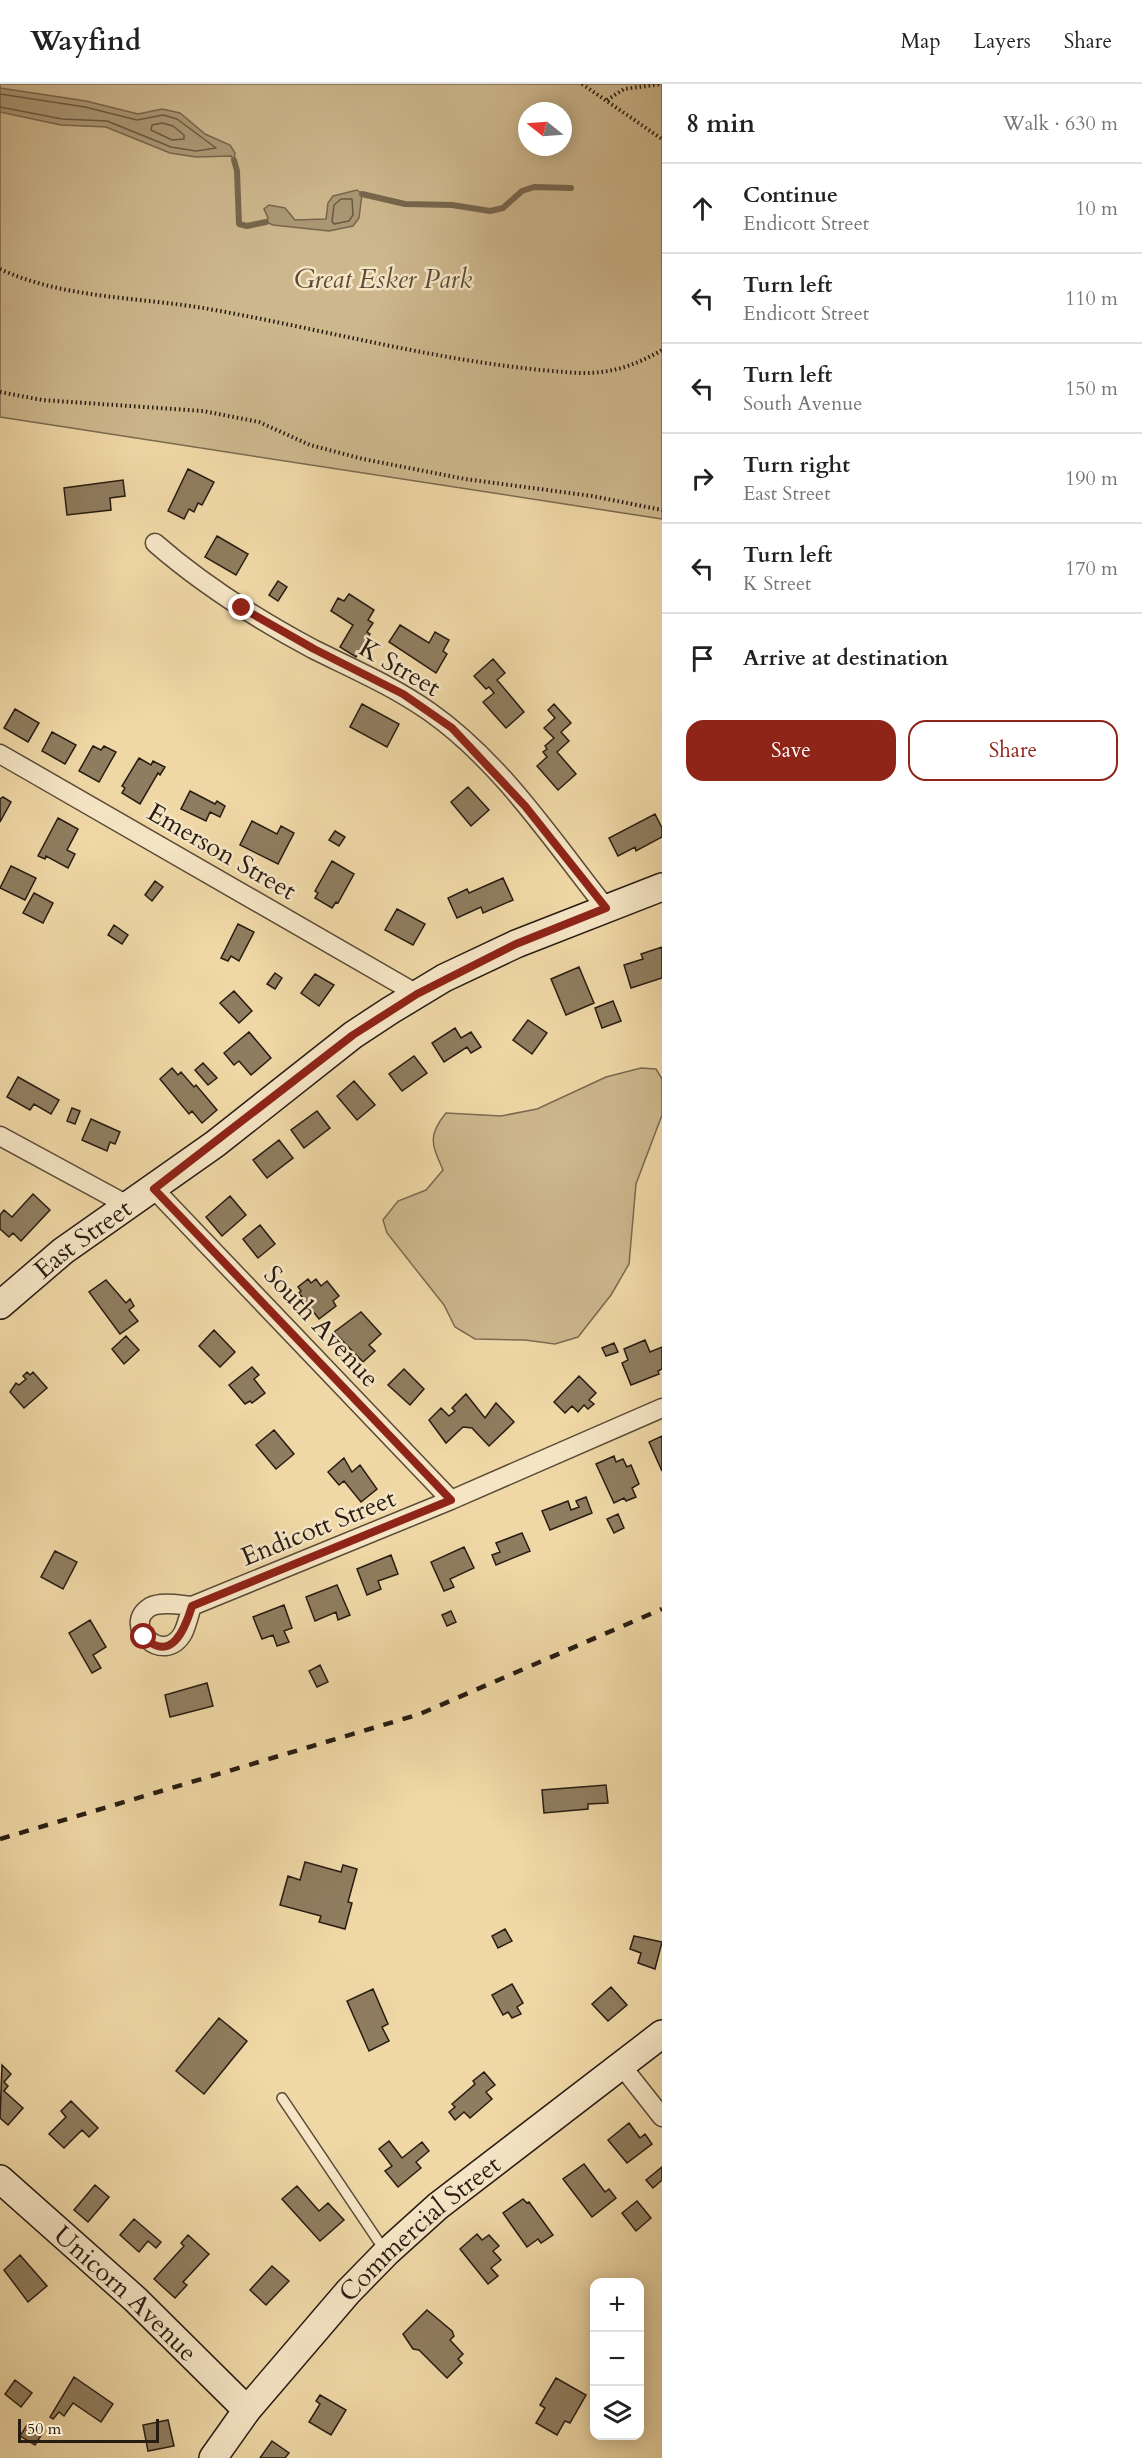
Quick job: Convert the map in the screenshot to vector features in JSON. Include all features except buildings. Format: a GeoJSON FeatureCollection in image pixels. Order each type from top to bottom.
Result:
{"type":"FeatureCollection","features":[{"type":"Feature","properties":{"kind":"street","name":"K Street"},"geometry":{"type":"LineString","coordinates":[[155,543],[191,574],[242,608],[314,649],[403,694],[452,728],[525,806],[606,908]]}},
{"type":"Feature","properties":{"kind":"street","name":"Emerson Street"},"geometry":{"type":"LineString","coordinates":[[0,754],[417,994]]}},
{"type":"Feature","properties":{"kind":"street","name":"East Street"},"geometry":{"type":"LineString","coordinates":[[0,1305],[63,1251],[154,1189],[353,1035],[417,994],[516,944],[662,887]]}},
{"type":"Feature","properties":{"kind":"street"},"geometry":{"type":"LineString","coordinates":[[0,1136],[129,1206]]}},
{"type":"Feature","properties":{"kind":"street","name":"South Avenue"},"geometry":{"type":"LineString","coordinates":[[154,1189],[451,1500]]}},
{"type":"Feature","properties":{"kind":"street","name":"Endicott Street"},"geometry":{"type":"LineString","coordinates":[[192,1606],[451,1500],[662,1408]]}},
{"type":"Feature","properties":{"kind":"street","name":"Commercial Street"},"geometry":{"type":"LineString","coordinates":[[213,2458],[247,2409],[348,2292],[387,2253],[438,2206],[662,2034]]}},
{"type":"Feature","properties":{"kind":"street"},"geometry":{"type":"LineString","coordinates":[[621,2065],[662,2116]]}},
{"type":"Feature","properties":{"kind":"street","name":"Unicorn Avenue"},"geometry":{"type":"LineString","coordinates":[[0,2179],[135,2299],[247,2409]]}},
{"type":"Feature","properties":{"kind":"lane"},"geometry":{"type":"LineString","coordinates":[[282,2098],[387,2253]]}},
{"type":"Feature","properties":{"kind":"path"},"geometry":{"type":"LineString","coordinates":[[582,84],[662,139]]}},
{"type":"Feature","properties":{"kind":"path"},"geometry":{"type":"LineString","coordinates":[[606,100],[624,89],[662,84]]}},
{"type":"Feature","properties":{"kind":"path"},"geometry":{"type":"LineString","coordinates":[[0,269],[56,288],[190,306],[252,317],[378,345],[504,365],[582,373],[609,372],[633,366],[662,350]]}},
{"type":"Feature","properties":{"kind":"path"},"geometry":{"type":"LineString","coordinates":[[0,392],[42,400],[203,411],[259,422],[310,445],[363,459],[465,479],[592,496],[662,510]]}},
{"type":"Feature","properties":{"kind":"green space","name":"Great Esker Park"},"geometry":{"type":"Polygon","coordinates":[[[0,84],[662,84],[662,519],[0,417],[0,84]]]}},
{"type":"Feature","properties":{"kind":"green space"},"geometry":{"type":"Polygon","coordinates":[[[641,1068],[656,1069],[662,1079],[662,1115],[636,1184],[629,1264],[611,1295],[578,1337],[555,1344],[525,1340],[475,1339],[455,1327],[444,1305],[387,1233],[383,1220],[398,1201],[426,1190],[443,1170],[433,1141],[440,1121],[446,1113],[501,1116],[537,1109],[606,1077],[641,1068]]]}},
{"type":"Feature","properties":{"kind":"water"},"geometry":{"type":"Polygon","coordinates":[[[0,88],[86,101],[138,114],[162,109],[180,113],[205,134],[230,145],[235,153],[234,160],[231,156],[196,157],[170,153],[106,127],[61,125],[0,112],[0,88]]]}},
{"type":"Feature","properties":{"kind":"water"},"geometry":{"type":"Polygon","coordinates":[[[357,190],[362,194],[359,218],[353,226],[329,231],[273,225],[266,222],[268,218],[264,209],[269,205],[285,208],[295,220],[326,219],[328,203],[333,196],[357,190]]]}},
{"type":"Feature","properties":{"kind":"waterway"},"geometry":{"type":"LineString","coordinates":[[234,160],[237,171],[239,224],[247,226],[266,222]]}},
{"type":"Feature","properties":{"kind":"waterway"},"geometry":{"type":"LineString","coordinates":[[362,194],[405,204],[452,205],[490,211],[503,208],[522,191],[534,187],[571,188]]}},
{"type":"Feature","properties":{"kind":"railway"},"geometry":{"type":"LineString","coordinates":[[0,1839],[420,1714],[662,1609]]}},
{"type":"Feature","properties":{"kind":"route"},"geometry":{"type":"LineString","coordinates":[[144,1637],[151,1644],[163,1646],[174,1642],[182,1634],[192,1606],[451,1500],[210,1244],[154,1189],[353,1035],[391,1010],[444,978],[516,944],[606,908],[525,806],[481,756],[452,728],[403,694],[314,649],[242,608]]}}]}
